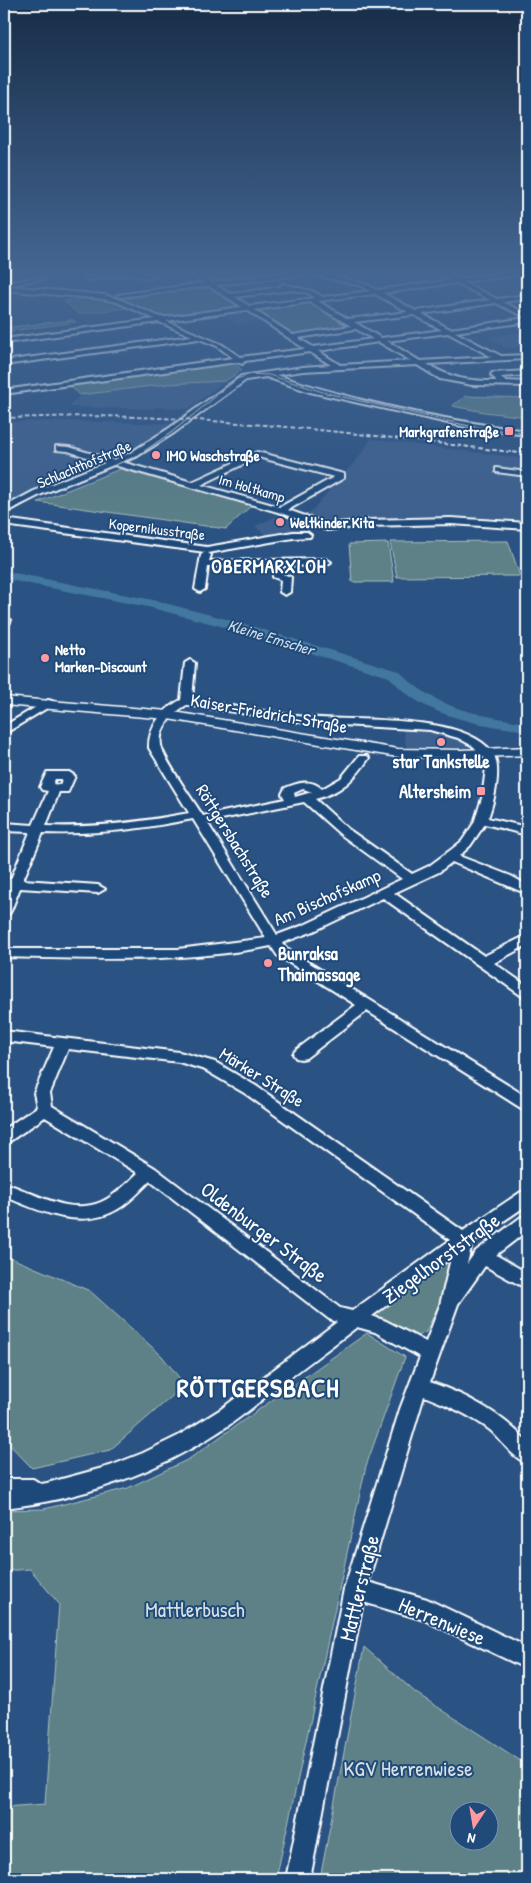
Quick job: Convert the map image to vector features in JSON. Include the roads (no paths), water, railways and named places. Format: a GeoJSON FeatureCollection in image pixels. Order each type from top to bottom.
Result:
{"type":"FeatureCollection","features":[{"type":"Feature","properties":{"kind":"main road","name":"Kaiser-Friedrich-Straße"},"geometry":{"type":"LineString","coordinates":[[4,701],[48,703],[168,716],[383,751],[430,755],[527,751]]}},
{"type":"Feature","properties":{"kind":"street"},"geometry":{"type":"LineString","coordinates":[[4,363],[33,359]]}},
{"type":"Feature","properties":{"kind":"street"},"geometry":{"type":"LineString","coordinates":[[4,392],[247,359]]}},
{"type":"Feature","properties":{"kind":"street"},"geometry":{"type":"LineString","coordinates":[[326,359],[338,367]]}},
{"type":"Feature","properties":{"kind":"street"},"geometry":{"type":"LineString","coordinates":[[409,359],[450,379],[472,383],[527,384]]}},
{"type":"Feature","properties":{"kind":"street"},"geometry":{"type":"LineString","coordinates":[[239,360],[252,369],[270,373],[338,367],[485,359]]}},
{"type":"Feature","properties":{"kind":"street"},"geometry":{"type":"LineString","coordinates":[[239,360],[298,386],[470,426],[527,433]]}},
{"type":"Feature","properties":{"kind":"street","name":"Schlachthofstraße"},"geometry":{"type":"LineString","coordinates":[[189,416],[236,376],[252,369]]}},
{"type":"Feature","properties":{"kind":"street","name":"Schlachthofstraße"},"geometry":{"type":"LineString","coordinates":[[4,517],[43,496],[151,449],[171,434],[171,431],[189,416],[240,380],[270,373]]}},
{"type":"Feature","properties":{"kind":"street"},"geometry":{"type":"LineString","coordinates":[[504,384],[496,375],[527,373]]}},
{"type":"Feature","properties":{"kind":"street","name":"Schlachthofstraße"},"geometry":{"type":"LineString","coordinates":[[59,448],[119,464]]}},
{"type":"Feature","properties":{"kind":"street"},"geometry":{"type":"LineString","coordinates":[[193,485],[257,454],[340,476],[281,510]]}},
{"type":"Feature","properties":{"kind":"street","name":"Schlachthofstraße"},"geometry":{"type":"LineString","coordinates":[[4,510],[36,493],[119,464]]}},
{"type":"Feature","properties":{"kind":"street","name":"Im Holtkamp"},"geometry":{"type":"LineString","coordinates":[[119,464],[281,510],[327,527],[367,523],[451,521],[527,526]]}},
{"type":"Feature","properties":{"kind":"street"},"geometry":{"type":"LineString","coordinates":[[499,470],[527,474]]}},
{"type":"Feature","properties":{"kind":"street","name":"Kopernikusstraße"},"geometry":{"type":"LineString","coordinates":[[4,522],[207,550],[307,534]]}},
{"type":"Feature","properties":{"kind":"street"},"geometry":{"type":"LineString","coordinates":[[200,589],[207,550]]}},
{"type":"Feature","properties":{"kind":"street"},"geometry":{"type":"LineString","coordinates":[[204,564],[326,562]]}},
{"type":"Feature","properties":{"kind":"street"},"geometry":{"type":"LineString","coordinates":[[277,563],[278,577],[286,577],[285,592]]}},
{"type":"Feature","properties":{"kind":"street"},"geometry":{"type":"LineString","coordinates":[[4,620],[6,620],[4,624]]}},
{"type":"Feature","properties":{"kind":"street"},"geometry":{"type":"LineString","coordinates":[[186,702],[190,663]]}},
{"type":"Feature","properties":{"kind":"street"},"geometry":{"type":"LineString","coordinates":[[168,716],[174,707],[186,702],[306,720],[430,727],[446,730],[471,740],[482,747],[488,754]]}},
{"type":"Feature","properties":{"kind":"street"},"geometry":{"type":"LineString","coordinates":[[4,731],[48,703]]}},
{"type":"Feature","properties":{"kind":"street","name":"Röttgersbachstraße"},"geometry":{"type":"LineString","coordinates":[[168,716],[157,731],[153,741],[155,748],[282,952],[527,1104]]}},
{"type":"Feature","properties":{"kind":"street","name":"Am Bischofskamp"},"geometry":{"type":"LineString","coordinates":[[4,953],[178,953],[249,946],[274,941],[309,928],[412,880],[452,858],[476,832],[482,820],[491,776],[491,760],[488,754]]}},
{"type":"Feature","properties":{"kind":"street"},"geometry":{"type":"LineString","coordinates":[[4,827],[71,831],[133,827],[292,801],[335,789],[350,776],[362,758]]}},
{"type":"Feature","properties":{"kind":"street"},"geometry":{"type":"LineString","coordinates":[[292,801],[288,794],[296,786],[308,786],[317,790],[320,794]]}},
{"type":"Feature","properties":{"kind":"street"},"geometry":{"type":"LineString","coordinates":[[4,911],[10,883],[38,829],[55,788]]}},
{"type":"Feature","properties":{"kind":"street"},"geometry":{"type":"LineString","coordinates":[[306,798],[320,812],[348,834],[412,880]]}},
{"type":"Feature","properties":{"kind":"street"},"geometry":{"type":"LineString","coordinates":[[482,820],[527,831]]}},
{"type":"Feature","properties":{"kind":"street"},"geometry":{"type":"LineString","coordinates":[[452,858],[506,879],[527,890]]}},
{"type":"Feature","properties":{"kind":"street"},"geometry":{"type":"LineString","coordinates":[[10,883],[98,889]]}},
{"type":"Feature","properties":{"kind":"street"},"geometry":{"type":"LineString","coordinates":[[385,892],[527,993]]}},
{"type":"Feature","properties":{"kind":"street"},"geometry":{"type":"LineString","coordinates":[[485,962],[527,940]]}},
{"type":"Feature","properties":{"kind":"street"},"geometry":{"type":"LineString","coordinates":[[301,1054],[367,1004]]}},
{"type":"Feature","properties":{"kind":"street","name":"Märker Straße"},"geometry":{"type":"LineString","coordinates":[[4,1036],[179,1057],[210,1066],[251,1090],[464,1240]]}},
{"type":"Feature","properties":{"kind":"street"},"geometry":{"type":"LineString","coordinates":[[4,1137],[44,1109],[42,1093],[63,1043]]}},
{"type":"Feature","properties":{"kind":"street","name":"Oldenburger Straße"},"geometry":{"type":"LineString","coordinates":[[44,1109],[148,1172],[335,1314],[356,1320]]}},
{"type":"Feature","properties":{"kind":"street"},"geometry":{"type":"LineString","coordinates":[[4,1189],[55,1210],[94,1211],[108,1206],[148,1172]]}},
{"type":"Feature","properties":{"kind":"street","name":"Ziegelhorststraße"},"geometry":{"type":"LineString","coordinates":[[4,1499],[43,1494],[74,1487],[113,1474],[169,1451],[228,1415],[464,1240],[527,1197]]}},
{"type":"Feature","properties":{"kind":"street","name":"Mattlerstraße"},"geometry":{"type":"LineString","coordinates":[[449,1304],[482,1256],[527,1222]]}},
{"type":"Feature","properties":{"kind":"street","name":"Mattlerstraße"},"geometry":{"type":"LineString","coordinates":[[298,1879],[355,1589],[418,1386],[449,1304],[464,1240]]}},
{"type":"Feature","properties":{"kind":"street"},"geometry":{"type":"LineString","coordinates":[[482,1256],[527,1282]]}},
{"type":"Feature","properties":{"kind":"street","name":"Ziegelhorststraße"},"geometry":{"type":"LineString","coordinates":[[356,1320],[380,1326],[430,1353]]}},
{"type":"Feature","properties":{"kind":"street"},"geometry":{"type":"LineString","coordinates":[[418,1386],[439,1393],[476,1410],[494,1422],[527,1454]]}},
{"type":"Feature","properties":{"kind":"street","name":"Ziegelhorststraße"},"geometry":{"type":"LineString","coordinates":[[4,1488],[74,1487]]}},
{"type":"Feature","properties":{"kind":"street","name":"Herrenwiese"},"geometry":{"type":"LineString","coordinates":[[355,1589],[427,1610],[527,1658]]}},
{"type":"Feature","properties":{"kind":"waterway","name":"Kleine Emscher"},"geometry":{"type":"LineString","coordinates":[[4,575],[149,603],[233,625],[394,674],[411,691],[423,699],[451,711],[527,727]]}},
{"type":"Feature","properties":{"kind":"tram line"},"geometry":{"type":"LineString","coordinates":[[4,516],[41,495],[137,456],[172,432],[237,379],[251,374],[269,375],[326,393],[469,426],[527,434]]}},
{"type":"Feature","properties":{"kind":"railway"},"geometry":{"type":"LineString","coordinates":[[4,418],[120,416],[186,419],[284,427],[527,454]]}},
{"type":"Feature","properties":{"kind":"place","name":"Markgrafenstraße"},"geometry":{"type":"Point","coordinates":[509,431]}},
{"type":"Feature","properties":{"kind":"place","name":"IMO Waschstraße"},"geometry":{"type":"Point","coordinates":[156,455]}},
{"type":"Feature","properties":{"kind":"place","name":"Weltkinder Kita"},"geometry":{"type":"Point","coordinates":[280,522]}},
{"type":"Feature","properties":{"kind":"place","name":"Netto Marken-Discount"},"geometry":{"type":"Point","coordinates":[45,658]}},
{"type":"Feature","properties":{"kind":"place","name":"star Tankstelle"},"geometry":{"type":"Point","coordinates":[441,742]}},
{"type":"Feature","properties":{"kind":"place","name":"Altersheim"},"geometry":{"type":"Point","coordinates":[481,791]}},
{"type":"Feature","properties":{"kind":"place","name":"Bunraksa Thaimassage"},"geometry":{"type":"Point","coordinates":[268,963]}},
{"type":"Feature","properties":{"kind":"district","name":"OBERMARXLOH"},"geometry":{"type":"Point","coordinates":[269,566]}},
{"type":"Feature","properties":{"kind":"district","name":"RÖTTGERSBACH"},"geometry":{"type":"Point","coordinates":[258,1387]}},
{"type":"Feature","properties":{"kind":"park label","name":"Mattlerbusch"},"geometry":{"type":"Point","coordinates":[195,1609]}},
{"type":"Feature","properties":{"kind":"park label","name":"KGV Herrenwiese"},"geometry":{"type":"Point","coordinates":[408,1768]}}]}
